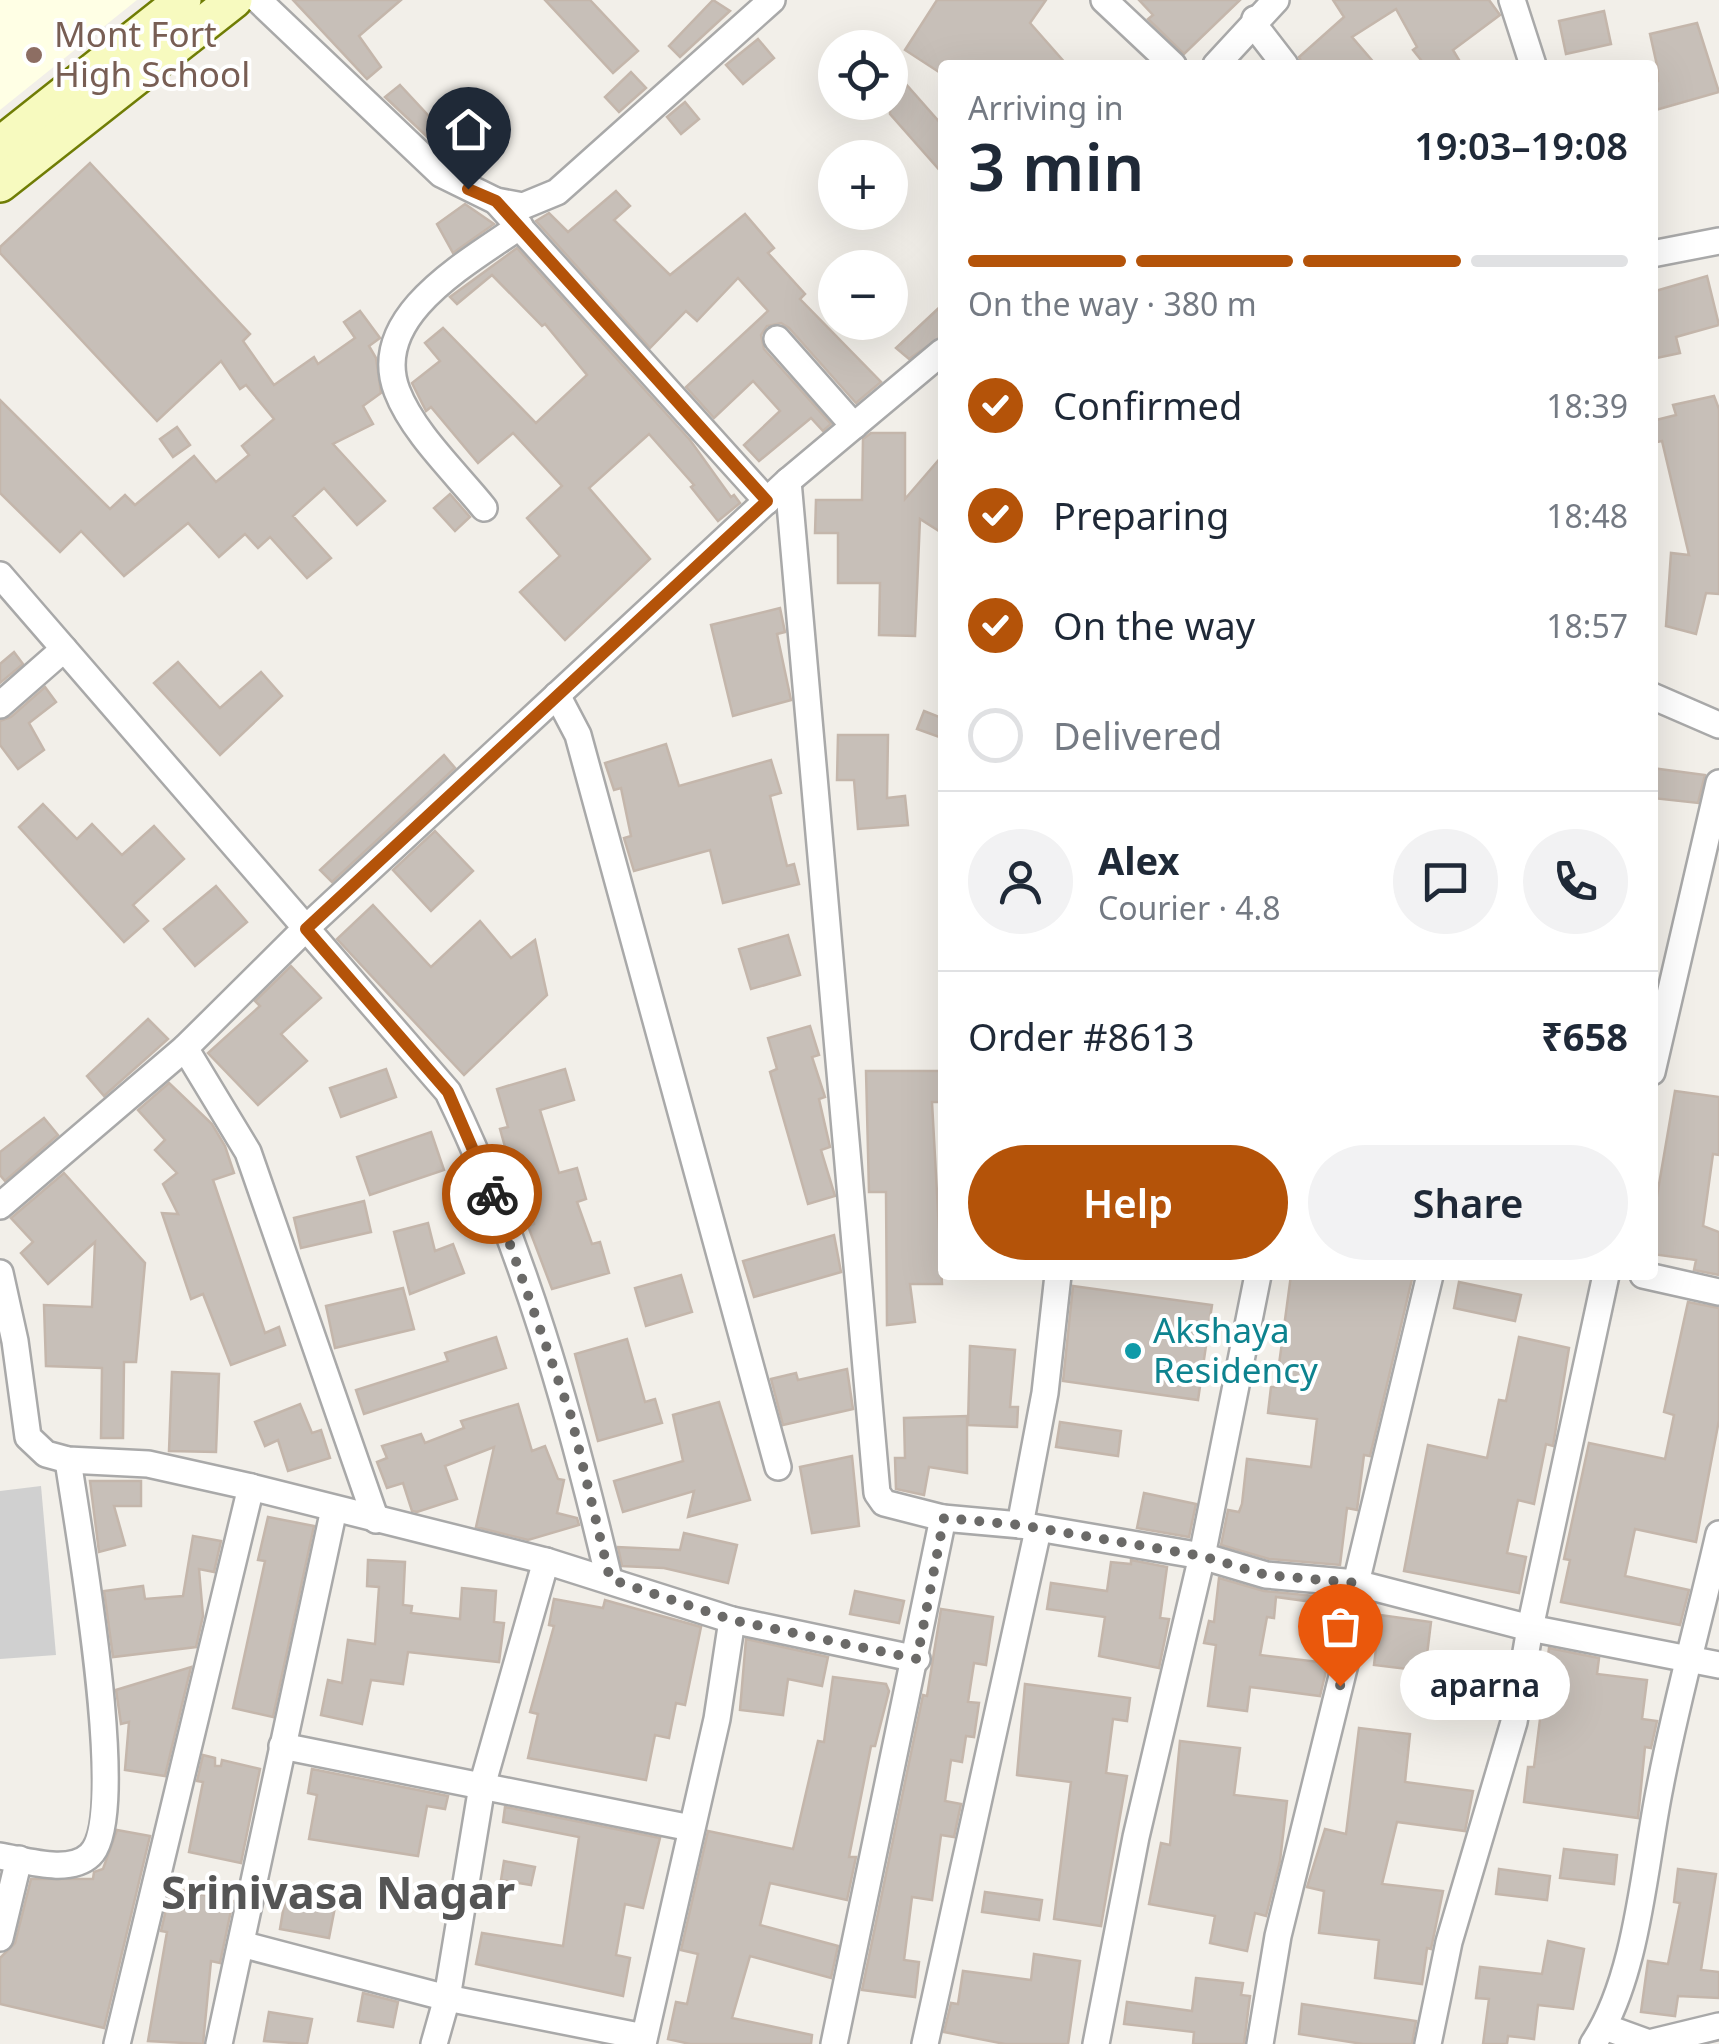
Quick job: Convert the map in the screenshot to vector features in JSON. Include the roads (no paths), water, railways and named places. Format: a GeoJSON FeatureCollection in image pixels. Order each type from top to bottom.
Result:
{"type":"FeatureCollection","features":[{"type":"Feature","properties":{"kind":"main road"},"geometry":{"type":"LineString","coordinates":[[0,145],[183,0]]}},
{"type":"Feature","properties":{"kind":"main road"},"geometry":{"type":"LineString","coordinates":[[0,184],[234,0]]}},
{"type":"Feature","properties":{"kind":"street"},"geometry":{"type":"LineString","coordinates":[[258,0],[441,174],[496,201],[524,206],[542,202],[557,192],[772,0]]}},
{"type":"Feature","properties":{"kind":"street"},"geometry":{"type":"LineString","coordinates":[[1104,0],[1168,60]]}},
{"type":"Feature","properties":{"kind":"street"},"geometry":{"type":"LineString","coordinates":[[1220,60],[1276,0]]}},
{"type":"Feature","properties":{"kind":"street"},"geometry":{"type":"LineString","coordinates":[[1512,0],[1532,60]]}},
{"type":"Feature","properties":{"kind":"street"},"geometry":{"type":"LineString","coordinates":[[1255,20],[1283,60]]}},
{"type":"Feature","properties":{"kind":"street"},"geometry":{"type":"LineString","coordinates":[[496,201],[767,501]]}},
{"type":"Feature","properties":{"kind":"street"},"geometry":{"type":"LineString","coordinates":[[484,508],[397,392],[391,348],[428,296],[520,226]]}},
{"type":"Feature","properties":{"kind":"street"},"geometry":{"type":"LineString","coordinates":[[1658,253],[1719,241]]}},
{"type":"Feature","properties":{"kind":"street"},"geometry":{"type":"LineString","coordinates":[[778,339],[854,426]]}},
{"type":"Feature","properties":{"kind":"street"},"geometry":{"type":"LineString","coordinates":[[0,1206],[185,1048],[306,929],[788,481],[938,355]]}},
{"type":"Feature","properties":{"kind":"street"},"geometry":{"type":"LineString","coordinates":[[788,481],[877,1492],[884,1503],[944,1518],[1029,1527],[1202,1556],[1266,1575],[1356,1583],[1530,1628],[1719,1665]]}},
{"type":"Feature","properties":{"kind":"street"},"geometry":{"type":"LineString","coordinates":[[0,575],[448,1092],[474,1147],[571,1416],[610,1579]]}},
{"type":"Feature","properties":{"kind":"street"},"geometry":{"type":"LineString","coordinates":[[0,705],[64,649]]}},
{"type":"Feature","properties":{"kind":"street"},"geometry":{"type":"LineString","coordinates":[[558,695],[571,716],[589,773],[778,1467]]}},
{"type":"Feature","properties":{"kind":"street"},"geometry":{"type":"LineString","coordinates":[[1658,699],[1719,725]]}},
{"type":"Feature","properties":{"kind":"street"},"geometry":{"type":"LineString","coordinates":[[1658,1046],[1719,784]]}},
{"type":"Feature","properties":{"kind":"street"},"geometry":{"type":"LineString","coordinates":[[185,1048],[248,1152],[376,1520]]}},
{"type":"Feature","properties":{"kind":"street"},"geometry":{"type":"LineString","coordinates":[[0,1274],[15,1341],[28,1437],[46,1454],[68,1460],[148,1464],[251,1487],[546,1561],[732,1620],[917,1659]]}},
{"type":"Feature","properties":{"kind":"street"},"geometry":{"type":"LineString","coordinates":[[1658,1278],[1719,1292]]}},
{"type":"Feature","properties":{"kind":"street"},"geometry":{"type":"LineString","coordinates":[[926,2044],[1029,1527],[1057,1280]]}},
{"type":"Feature","properties":{"kind":"street"},"geometry":{"type":"LineString","coordinates":[[1096,2044],[1168,1685],[1202,1556],[1257,1280]]}},
{"type":"Feature","properties":{"kind":"street"},"geometry":{"type":"LineString","coordinates":[[1260,2044],[1278,1936],[1348,1652],[1356,1583],[1429,1280]]}},
{"type":"Feature","properties":{"kind":"street"},"geometry":{"type":"LineString","coordinates":[[1428,2044],[1449,1942],[1514,1722],[1530,1628],[1605,1280]]}},
{"type":"Feature","properties":{"kind":"street"},"geometry":{"type":"LineString","coordinates":[[0,1938],[10,1858],[73,1864],[92,1854],[104,1828],[105,1734],[68,1460]]}},
{"type":"Feature","properties":{"kind":"street"},"geometry":{"type":"LineString","coordinates":[[117,2044],[251,1487]]}},
{"type":"Feature","properties":{"kind":"street"},"geometry":{"type":"LineString","coordinates":[[219,2044],[334,1509]]}},
{"type":"Feature","properties":{"kind":"street"},"geometry":{"type":"LineString","coordinates":[[834,2044],[944,1518]]}},
{"type":"Feature","properties":{"kind":"street"},"geometry":{"type":"LineString","coordinates":[[1719,1534],[1660,1786],[1628,1952],[1599,2035],[1649,2043],[1719,2026]]}},
{"type":"Feature","properties":{"kind":"street"},"geometry":{"type":"LineString","coordinates":[[434,2044],[447,1998],[482,1786],[546,1561]]}},
{"type":"Feature","properties":{"kind":"street"},"geometry":{"type":"LineString","coordinates":[[241,1944],[447,1998],[644,2041],[717,1720],[732,1620]]}},
{"type":"Feature","properties":{"kind":"street"},"geometry":{"type":"LineString","coordinates":[[282,1746],[691,1828]]}},
{"type":"Feature","properties":{"kind":"place","name":"Mont Fort High School"},"geometry":{"type":"Point","coordinates":[34,55]}},
{"type":"Feature","properties":{"kind":"place","name":"Akshaya Residency"},"geometry":{"type":"Point","coordinates":[1133,1351]}},
{"type":"Feature","properties":{"kind":"place","name":"aparna"},"geometry":{"type":"Point","coordinates":[1340,1686]}},
{"type":"Feature","properties":{"kind":"district","name":"Srinivasa Nagar"},"geometry":{"type":"Point","coordinates":[338,1893]}}]}
